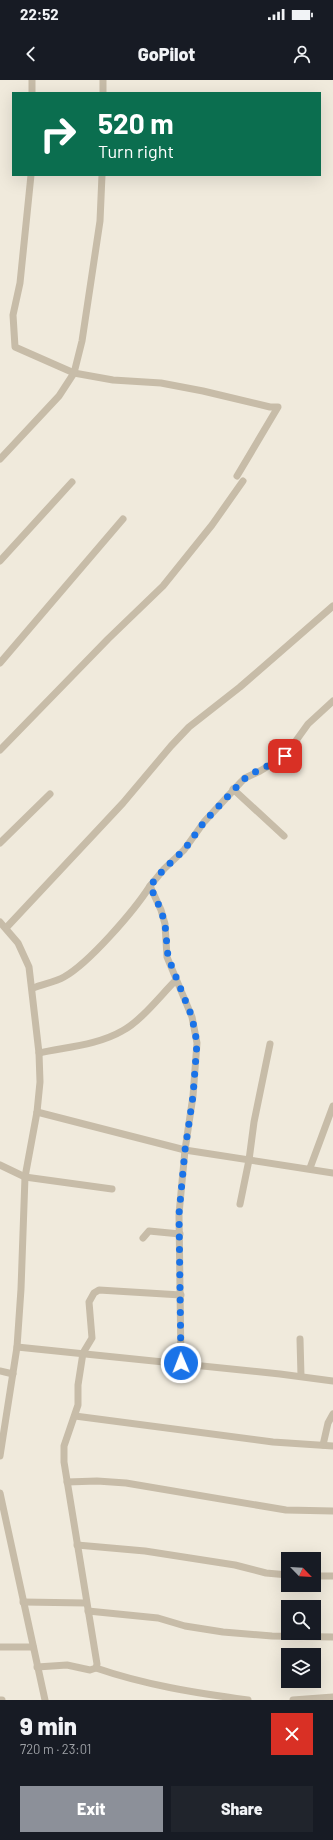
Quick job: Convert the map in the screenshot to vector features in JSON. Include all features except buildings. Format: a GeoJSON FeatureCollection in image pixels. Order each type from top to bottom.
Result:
{"type":"FeatureCollection","features":[{"type":"Feature","properties":{"kind":"street"},"geometry":{"type":"LineString","coordinates":[[32,80],[32,92]]}},
{"type":"Feature","properties":{"kind":"street"},"geometry":{"type":"LineString","coordinates":[[103,80],[103,92]]}},
{"type":"Feature","properties":{"kind":"street"},"geometry":{"type":"LineString","coordinates":[[31,176],[20,283],[13,315],[15,347],[74,373],[113,380],[161,383],[203,391],[270,407],[278,407],[237,476]]}},
{"type":"Feature","properties":{"kind":"street"},"geometry":{"type":"LineString","coordinates":[[0,459],[59,396],[74,373],[82,341],[100,221],[102,176]]}},
{"type":"Feature","properties":{"kind":"street"},"geometry":{"type":"LineString","coordinates":[[0,750],[108,639],[163,586],[212,526],[243,481]]}},
{"type":"Feature","properties":{"kind":"street"},"geometry":{"type":"LineString","coordinates":[[0,561],[72,482]]}},
{"type":"Feature","properties":{"kind":"street"},"geometry":{"type":"LineString","coordinates":[[0,663],[123,519]]}},
{"type":"Feature","properties":{"kind":"street"},"geometry":{"type":"LineString","coordinates":[[6,928],[123,803],[189,727],[240,687],[333,606]]}},
{"type":"Feature","properties":{"kind":"street"},"geometry":{"type":"LineString","coordinates":[[33,988],[62,978],[71,972],[116,930],[164,869],[184,850],[204,822],[233,789],[245,778],[285,756],[308,724],[333,701]]}},
{"type":"Feature","properties":{"kind":"street"},"geometry":{"type":"LineString","coordinates":[[233,789],[284,836]]}},
{"type":"Feature","properties":{"kind":"street"},"geometry":{"type":"LineString","coordinates":[[0,843],[50,794]]}},
{"type":"Feature","properties":{"kind":"street"},"geometry":{"type":"LineString","coordinates":[[150,886],[161,910],[165,924],[168,957],[192,1017],[197,1043],[193,1096],[185,1150],[179,1214],[181,1363]]}},
{"type":"Feature","properties":{"kind":"street"},"geometry":{"type":"LineString","coordinates":[[0,922],[18,942],[29,967],[33,988],[40,1082],[37,1112],[25,1177],[21,1289],[17,1347],[0,1456]]}},
{"type":"Feature","properties":{"kind":"street"},"geometry":{"type":"LineString","coordinates":[[39,1053],[107,1038],[124,1030],[137,1020],[176,980]]}},
{"type":"Feature","properties":{"kind":"street"},"geometry":{"type":"LineString","coordinates":[[240,1204],[249,1160],[254,1122],[270,1044]]}},
{"type":"Feature","properties":{"kind":"street"},"geometry":{"type":"LineString","coordinates":[[310,1168],[333,1106]]}},
{"type":"Feature","properties":{"kind":"street"},"geometry":{"type":"LineString","coordinates":[[37,1112],[185,1150],[310,1168],[333,1173]]}},
{"type":"Feature","properties":{"kind":"street"},"geometry":{"type":"LineString","coordinates":[[0,1165],[25,1177],[112,1189]]}},
{"type":"Feature","properties":{"kind":"street"},"geometry":{"type":"LineString","coordinates":[[143,1238],[149,1231],[180,1234]]}},
{"type":"Feature","properties":{"kind":"street"},"geometry":{"type":"LineString","coordinates":[[96,1668],[97,1657],[86,1604],[67,1482],[64,1446],[78,1405],[78,1385],[83,1353],[92,1338],[89,1302],[94,1293],[99,1290],[181,1295]]}},
{"type":"Feature","properties":{"kind":"street"},"geometry":{"type":"LineString","coordinates":[[300,1339],[301,1376]]}},
{"type":"Feature","properties":{"kind":"street"},"geometry":{"type":"LineString","coordinates":[[17,1347],[181,1363],[301,1376],[333,1381]]}},
{"type":"Feature","properties":{"kind":"street"},"geometry":{"type":"LineString","coordinates":[[0,1371],[13,1374]]}},
{"type":"Feature","properties":{"kind":"street"},"geometry":{"type":"LineString","coordinates":[[323,1446],[328,1423],[333,1414]]}},
{"type":"Feature","properties":{"kind":"street"},"geometry":{"type":"LineString","coordinates":[[75,1416],[226,1436],[333,1446]]}},
{"type":"Feature","properties":{"kind":"street"},"geometry":{"type":"LineString","coordinates":[[67,1482],[97,1481],[126,1483],[286,1510],[333,1511]]}},
{"type":"Feature","properties":{"kind":"street"},"geometry":{"type":"LineString","coordinates":[[0,1493],[3,1518],[45,1700]]}},
{"type":"Feature","properties":{"kind":"street"},"geometry":{"type":"LineString","coordinates":[[77,1545],[145,1551],[235,1565],[266,1574],[281,1575]]}},
{"type":"Feature","properties":{"kind":"street"},"geometry":{"type":"LineString","coordinates":[[321,1576],[333,1576]]}},
{"type":"Feature","properties":{"kind":"street"},"geometry":{"type":"LineString","coordinates":[[23,1602],[86,1604]]}},
{"type":"Feature","properties":{"kind":"street"},"geometry":{"type":"LineString","coordinates":[[88,1611],[158,1618],[185,1626],[223,1632],[272,1636],[333,1637]]}},
{"type":"Feature","properties":{"kind":"street"},"geometry":{"type":"LineString","coordinates":[[0,1647],[33,1647]]}},
{"type":"Feature","properties":{"kind":"street"},"geometry":{"type":"LineString","coordinates":[[37,1667],[67,1665],[90,1670],[96,1668],[134,1680],[208,1695],[248,1700]]}},
{"type":"Feature","properties":{"kind":"street"},"geometry":{"type":"LineString","coordinates":[[293,1700],[333,1697]]}},
{"type":"Feature","properties":{"kind":"route"},"geometry":{"type":"LineString","coordinates":[[181,1363],[179,1214],[185,1150],[193,1096],[197,1043],[192,1017],[168,957],[165,924],[161,910],[150,886],[164,869],[184,850],[204,822],[233,789],[245,778],[285,756]]}}]}
